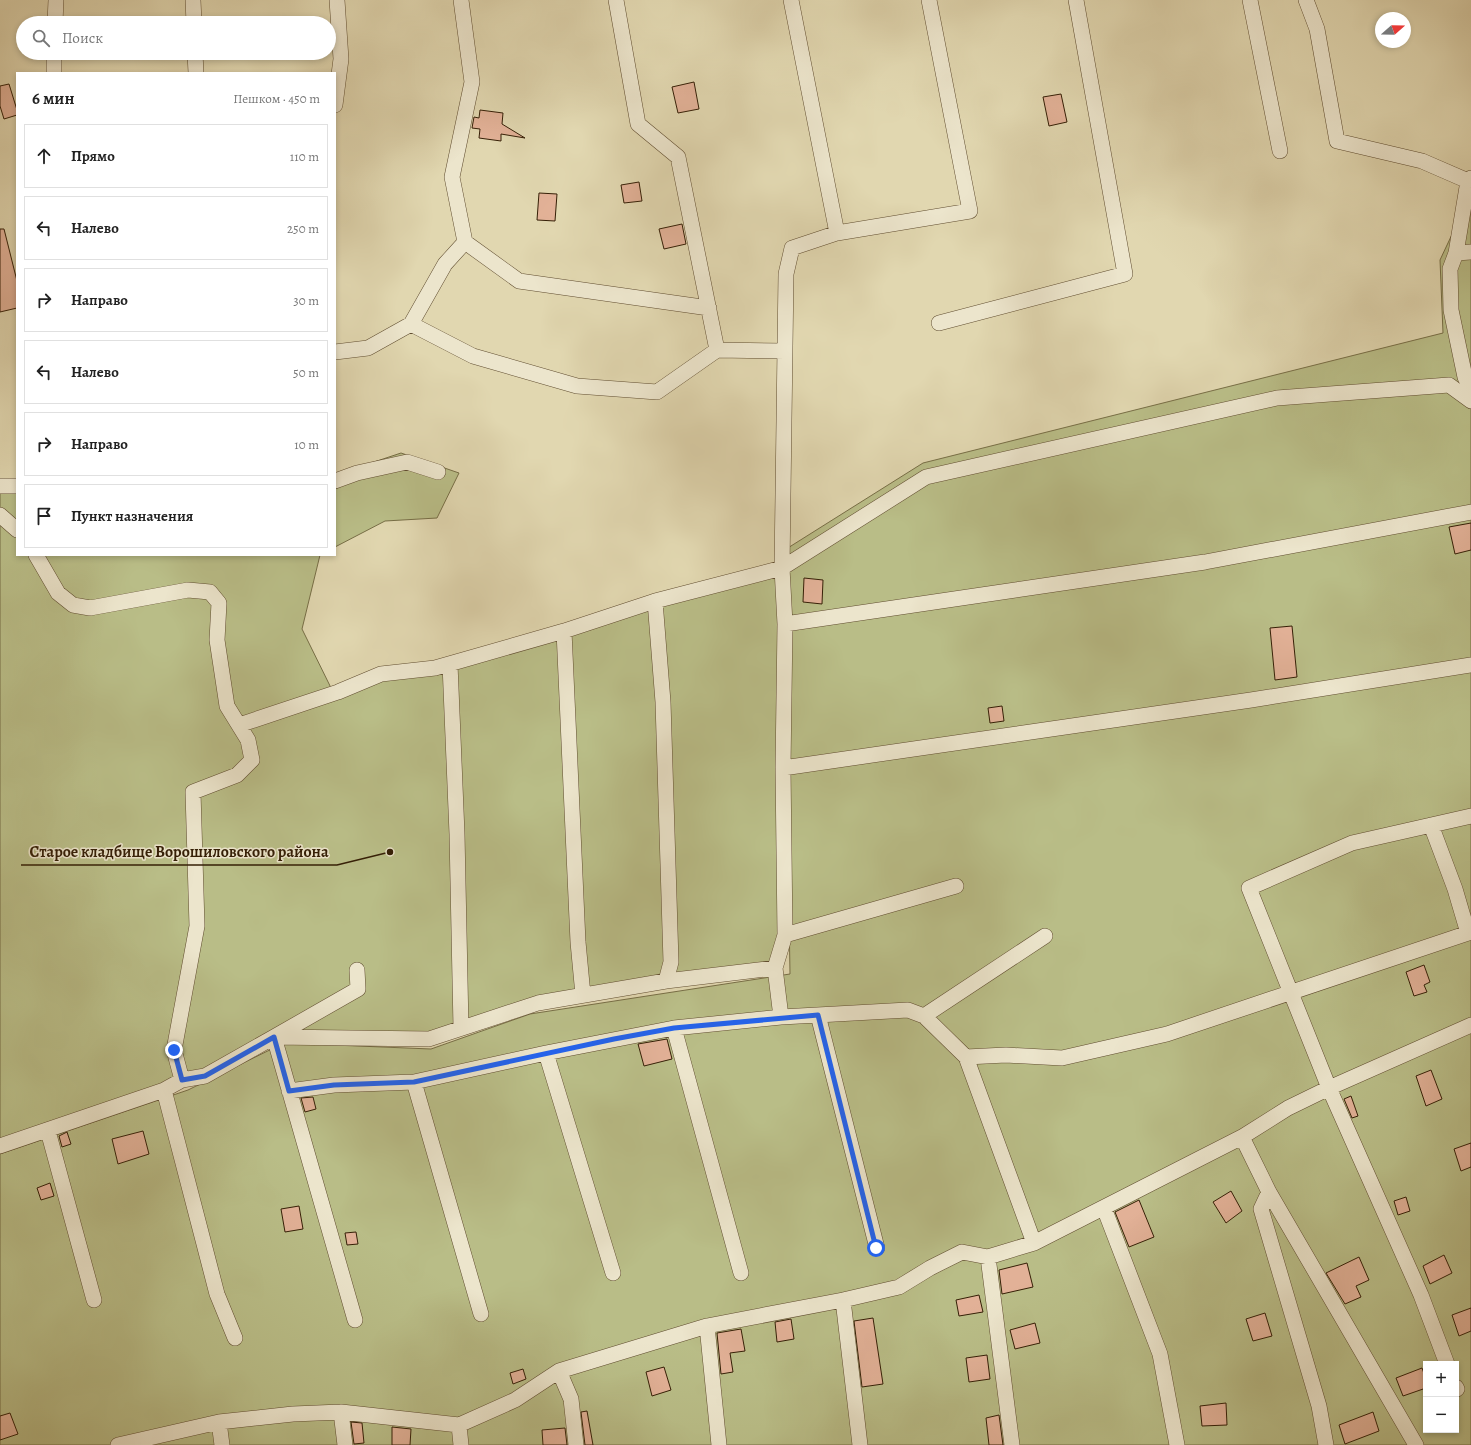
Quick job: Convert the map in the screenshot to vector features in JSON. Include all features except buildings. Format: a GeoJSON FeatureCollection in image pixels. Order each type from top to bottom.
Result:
{"type":"FeatureCollection","features":[{"type":"Feature","properties":{"kind":"street"},"geometry":{"type":"LineString","coordinates":[[55,16],[56,0]]}},
{"type":"Feature","properties":{"kind":"street"},"geometry":{"type":"LineString","coordinates":[[193,0],[194,16]]}},
{"type":"Feature","properties":{"kind":"street"},"geometry":{"type":"LineString","coordinates":[[336,96],[341,59],[337,0]]}},
{"type":"Feature","properties":{"kind":"street"},"geometry":{"type":"LineString","coordinates":[[461,0],[472,82],[452,177],[465,242],[519,281],[709,308]]}},
{"type":"Feature","properties":{"kind":"street"},"geometry":{"type":"LineString","coordinates":[[616,0],[638,124],[678,157],[717,350]]}},
{"type":"Feature","properties":{"kind":"street"},"geometry":{"type":"LineString","coordinates":[[791,0],[837,233]]}},
{"type":"Feature","properties":{"kind":"street"},"geometry":{"type":"LineString","coordinates":[[781,1018],[775,968],[785,935],[783,768],[785,624],[782,568],[786,274],[792,248],[837,233],[970,211],[928,0]]}},
{"type":"Feature","properties":{"kind":"street"},"geometry":{"type":"LineString","coordinates":[[939,323],[1125,274],[1076,0]]}},
{"type":"Feature","properties":{"kind":"street"},"geometry":{"type":"LineString","coordinates":[[1250,0],[1280,151]]}},
{"type":"Feature","properties":{"kind":"street"},"geometry":{"type":"LineString","coordinates":[[1306,0],[1317,29],[1337,141],[1422,162],[1470,179],[1464,252],[1450,269],[1451,310],[1465,377],[1471,390]]}},
{"type":"Feature","properties":{"kind":"street"},"geometry":{"type":"LineString","coordinates":[[54,60],[54,72]]}},
{"type":"Feature","properties":{"kind":"street"},"geometry":{"type":"LineString","coordinates":[[195,60],[196,72]]}},
{"type":"Feature","properties":{"kind":"street"},"geometry":{"type":"LineString","coordinates":[[336,352],[368,348],[411,324],[445,264],[465,242]]}},
{"type":"Feature","properties":{"kind":"street"},"geometry":{"type":"LineString","coordinates":[[411,324],[473,356],[578,386],[657,392],[717,350],[785,351]]}},
{"type":"Feature","properties":{"kind":"street"},"geometry":{"type":"LineString","coordinates":[[239,725],[338,692],[381,674],[435,668],[564,631],[655,601],[782,568],[926,477],[1277,398],[1449,385],[1471,401]]}},
{"type":"Feature","properties":{"kind":"street"},"geometry":{"type":"LineString","coordinates":[[336,482],[357,473],[407,462],[438,472]]}},
{"type":"Feature","properties":{"kind":"street"},"geometry":{"type":"LineString","coordinates":[[0,486],[16,486]]}},
{"type":"Feature","properties":{"kind":"street"},"geometry":{"type":"LineString","coordinates":[[785,624],[1205,562],[1471,512]]}},
{"type":"Feature","properties":{"kind":"street"},"geometry":{"type":"LineString","coordinates":[[0,515],[16,529]]}},
{"type":"Feature","properties":{"kind":"street"},"geometry":{"type":"LineString","coordinates":[[37,556],[58,593],[73,605],[90,608],[188,590],[210,592],[219,603],[217,640],[227,706],[248,740],[252,760],[237,775],[193,792],[197,926],[174,1050],[182,1080]]}},
{"type":"Feature","properties":{"kind":"street"},"geometry":{"type":"LineString","coordinates":[[655,601],[663,702],[671,954],[671,962],[666,981]]}},
{"type":"Feature","properties":{"kind":"street"},"geometry":{"type":"LineString","coordinates":[[564,631],[578,942],[583,995]]}},
{"type":"Feature","properties":{"kind":"street"},"geometry":{"type":"LineString","coordinates":[[450,664],[457,834],[461,1028]]}},
{"type":"Feature","properties":{"kind":"street"},"geometry":{"type":"LineString","coordinates":[[783,768],[1251,700],[1471,665]]}},
{"type":"Feature","properties":{"kind":"street"},"geometry":{"type":"LineString","coordinates":[[1446,1361],[1421,1295],[1329,1088],[1250,888],[1352,843],[1471,816]]}},
{"type":"Feature","properties":{"kind":"street"},"geometry":{"type":"LineString","coordinates":[[966,1057],[1006,1055],[1062,1058],[1167,1034],[1469,933],[1455,889],[1431,825]]}},
{"type":"Feature","properties":{"kind":"street"},"geometry":{"type":"LineString","coordinates":[[785,935],[956,886]]}},
{"type":"Feature","properties":{"kind":"street"},"geometry":{"type":"LineString","coordinates":[[924,1016],[1045,936]]}},
{"type":"Feature","properties":{"kind":"street"},"geometry":{"type":"LineString","coordinates":[[274,1037],[429,1039],[538,1003],[666,981],[775,968]]}},
{"type":"Feature","properties":{"kind":"street"},"geometry":{"type":"LineString","coordinates":[[0,1146],[48,1131],[164,1090],[182,1080],[205,1076],[358,990],[357,970]]}},
{"type":"Feature","properties":{"kind":"street"},"geometry":{"type":"LineString","coordinates":[[289,1091],[334,1085],[414,1082],[546,1053],[674,1028],[818,1015],[908,1010],[924,1016],[966,1057],[1034,1243]]}},
{"type":"Feature","properties":{"kind":"street"},"geometry":{"type":"LineString","coordinates":[[818,1015],[876,1248]]}},
{"type":"Feature","properties":{"kind":"street"},"geometry":{"type":"LineString","coordinates":[[118,1445],[219,1422],[293,1414],[341,1412],[459,1425],[515,1400],[558,1372],[707,1326],[843,1300],[899,1287],[930,1268],[962,1252],[988,1257],[1034,1243],[1242,1137],[1288,1108],[1329,1088],[1471,1025]]}},
{"type":"Feature","properties":{"kind":"street"},"geometry":{"type":"LineString","coordinates":[[674,1028],[741,1273]]}},
{"type":"Feature","properties":{"kind":"street"},"geometry":{"type":"LineString","coordinates":[[274,1037],[355,1320]]}},
{"type":"Feature","properties":{"kind":"street"},"geometry":{"type":"LineString","coordinates":[[546,1053],[613,1273]]}},
{"type":"Feature","properties":{"kind":"street"},"geometry":{"type":"LineString","coordinates":[[414,1082],[480,1314]]}},
{"type":"Feature","properties":{"kind":"street"},"geometry":{"type":"LineString","coordinates":[[164,1090],[217,1294],[235,1338]]}},
{"type":"Feature","properties":{"kind":"street"},"geometry":{"type":"LineString","coordinates":[[48,1131],[94,1300]]}},
{"type":"Feature","properties":{"kind":"street"},"geometry":{"type":"LineString","coordinates":[[1242,1137],[1269,1192],[1416,1445]]}},
{"type":"Feature","properties":{"kind":"street"},"geometry":{"type":"LineString","coordinates":[[1269,1192],[1261,1209],[1319,1406],[1326,1445]]}},
{"type":"Feature","properties":{"kind":"street"},"geometry":{"type":"LineString","coordinates":[[1104,1208],[1160,1354],[1177,1445]]}},
{"type":"Feature","properties":{"kind":"street"},"geometry":{"type":"LineString","coordinates":[[988,1257],[1012,1445]]}},
{"type":"Feature","properties":{"kind":"street"},"geometry":{"type":"LineString","coordinates":[[843,1300],[860,1445]]}},
{"type":"Feature","properties":{"kind":"street"},"geometry":{"type":"LineString","coordinates":[[707,1326],[719,1445]]}},
{"type":"Feature","properties":{"kind":"street"},"geometry":{"type":"LineString","coordinates":[[558,1372],[571,1399],[576,1445]]}},
{"type":"Feature","properties":{"kind":"street"},"geometry":{"type":"LineString","coordinates":[[341,1412],[345,1445]]}},
{"type":"Feature","properties":{"kind":"street"},"geometry":{"type":"LineString","coordinates":[[219,1422],[222,1445]]}},
{"type":"Feature","properties":{"kind":"street"},"geometry":{"type":"LineString","coordinates":[[459,1425],[461,1445]]}},
{"type":"Feature","properties":{"kind":"green space"},"geometry":{"type":"Polygon","coordinates":[[[1471,194],[1471,1445],[0,1445],[0,1154],[188,1090],[284,1043],[431,1049],[530,1014],[790,974],[783,551],[923,463],[1443,333],[1440,260],[1471,194]]]}},
{"type":"Feature","properties":{"kind":"green space"},"geometry":{"type":"Polygon","coordinates":[[[401,453],[459,473],[437,518],[385,521],[336,546],[336,475],[401,453]]]}},
{"type":"Feature","properties":{"kind":"green space"},"geometry":{"type":"Polygon","coordinates":[[[16,481],[16,556],[320,556],[302,629],[335,696],[381,677],[780,570],[781,936],[771,964],[535,1001],[431,1036],[274,1032],[203,1074],[0,1146],[0,482],[16,481]]]}},
{"type":"Feature","properties":{"kind":"place","name":"Старое кладбище Ворошиловского района"},"geometry":{"type":"Point","coordinates":[390,852]}},
{"type":"Feature","properties":{"kind":"route"},"geometry":{"type":"LineString","coordinates":[[174,1050],[182,1080],[205,1076],[274,1037],[289,1091],[334,1085],[414,1082],[546,1053],[674,1028],[818,1015],[876,1248]]}}]}
